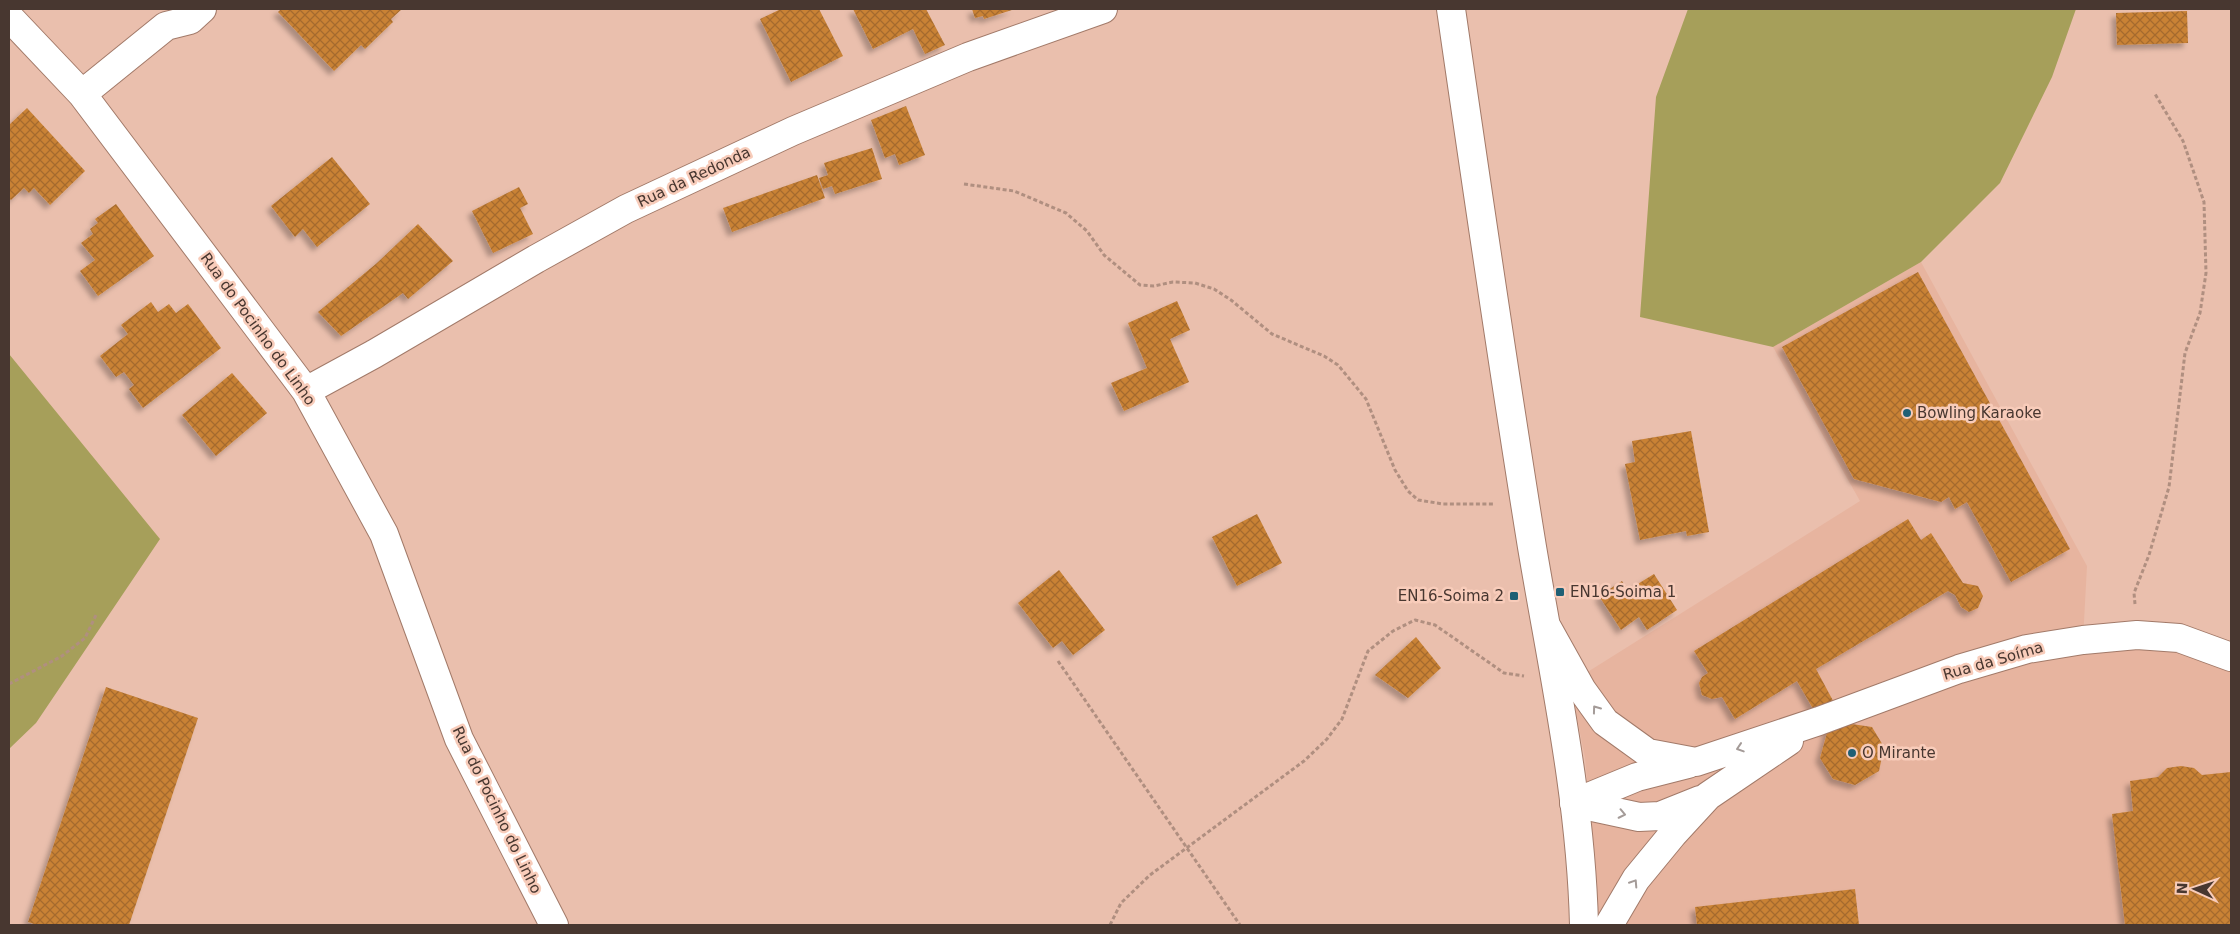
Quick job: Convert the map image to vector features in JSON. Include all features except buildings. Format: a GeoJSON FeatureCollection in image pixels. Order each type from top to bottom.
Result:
{"type":"FeatureCollection","features":[{"type":"Feature","properties":{"kind":"street"},"geometry":{"type":"LineString","coordinates":[[82,94],[168,17],[190,20],[202,9]]}},
{"type":"Feature","properties":{"kind":"street","name":"Rua da Redonda"},"geometry":{"type":"LineString","coordinates":[[306,391],[626,210],[793,130],[958,60],[1103,9]]}},
{"type":"Feature","properties":{"kind":"street"},"geometry":{"type":"LineString","coordinates":[[1451,9],[1486,257],[1574,803],[1584,925]]}},
{"type":"Feature","properties":{"kind":"street","name":"Rua do Pocinho do Linho"},"geometry":{"type":"LineString","coordinates":[[9,17],[82,94],[306,391],[384,534],[459,739],[554,925]]}},
{"type":"Feature","properties":{"kind":"street"},"geometry":{"type":"LineString","coordinates":[[1544,621],[1582,690],[1605,722],[1648,753],[1696,762]]}},
{"type":"Feature","properties":{"kind":"street","name":"Rua da Soíma"},"geometry":{"type":"LineString","coordinates":[[1819,721],[1959,669],[2027,649],[2083,640],[2137,635],[2179,638],[2231,657]]}},
{"type":"Feature","properties":{"kind":"street"},"geometry":{"type":"LineString","coordinates":[[1574,803],[1637,777],[1696,762],[1819,721]]}},
{"type":"Feature","properties":{"kind":"street"},"geometry":{"type":"LineString","coordinates":[[1574,803],[1640,817],[1660,816],[1708,796],[1819,721]]}},
{"type":"Feature","properties":{"kind":"street"},"geometry":{"type":"LineString","coordinates":[[1609,925],[1636,879],[1708,796]]}},
{"type":"Feature","properties":{"kind":"path"},"geometry":{"type":"LineString","coordinates":[[2137,635],[2134,593],[2149,555],[2169,488],[2185,353],[2200,313],[2206,272],[2204,202],[2183,141],[2155,94]]}},
{"type":"Feature","properties":{"kind":"path"},"geometry":{"type":"LineString","coordinates":[[964,184],[1014,191],[1066,213],[1088,231],[1104,256],[1126,276],[1140,285],[1154,286],[1174,282],[1195,283],[1214,289],[1231,300],[1272,334],[1324,356],[1338,365],[1366,399],[1395,470],[1408,491],[1418,500],[1443,504],[1525,503]]}},
{"type":"Feature","properties":{"kind":"path"},"geometry":{"type":"LineString","coordinates":[[9,684],[62,656],[85,638],[97,612]]}},
{"type":"Feature","properties":{"kind":"path"},"geometry":{"type":"LineString","coordinates":[[1110,925],[1121,903],[1150,875],[1304,761],[1327,739],[1342,719],[1368,651],[1393,631],[1415,620],[1435,625],[1504,673],[1554,680]]}},
{"type":"Feature","properties":{"kind":"path"},"geometry":{"type":"LineString","coordinates":[[1058,661],[1240,925]]}},
{"type":"Feature","properties":{"kind":"shaded area"},"geometry":{"type":"Polygon","coordinates":[[[1688,9],[2076,9],[2052,77],[2000,183],[1921,262],[1773,347],[1640,317],[1656,97],[1688,9]]]}},
{"type":"Feature","properties":{"kind":"shaded area"},"geometry":{"type":"Polygon","coordinates":[[[1921,262],[2087,566],[2083,640],[2231,657],[2231,925],[1598,925],[1596,873],[1585,758],[1570,683],[1860,501],[1773,347],[1921,262]]]}},
{"type":"Feature","properties":{"kind":"shaded area"},"geometry":{"type":"Polygon","coordinates":[[[9,354],[160,539],[36,723],[9,749],[9,354]]]}},
{"type":"Feature","properties":{"kind":"place","name":"Bowling Karaoke"},"geometry":{"type":"Point","coordinates":[1907,413]}},
{"type":"Feature","properties":{"kind":"place","name":"EN16-Soima 1"},"geometry":{"type":"Point","coordinates":[1560,592]}},
{"type":"Feature","properties":{"kind":"place","name":"EN16-Soima 2"},"geometry":{"type":"Point","coordinates":[1514,596]}},
{"type":"Feature","properties":{"kind":"place","name":"O Mirante"},"geometry":{"type":"Point","coordinates":[1852,753]}}]}
